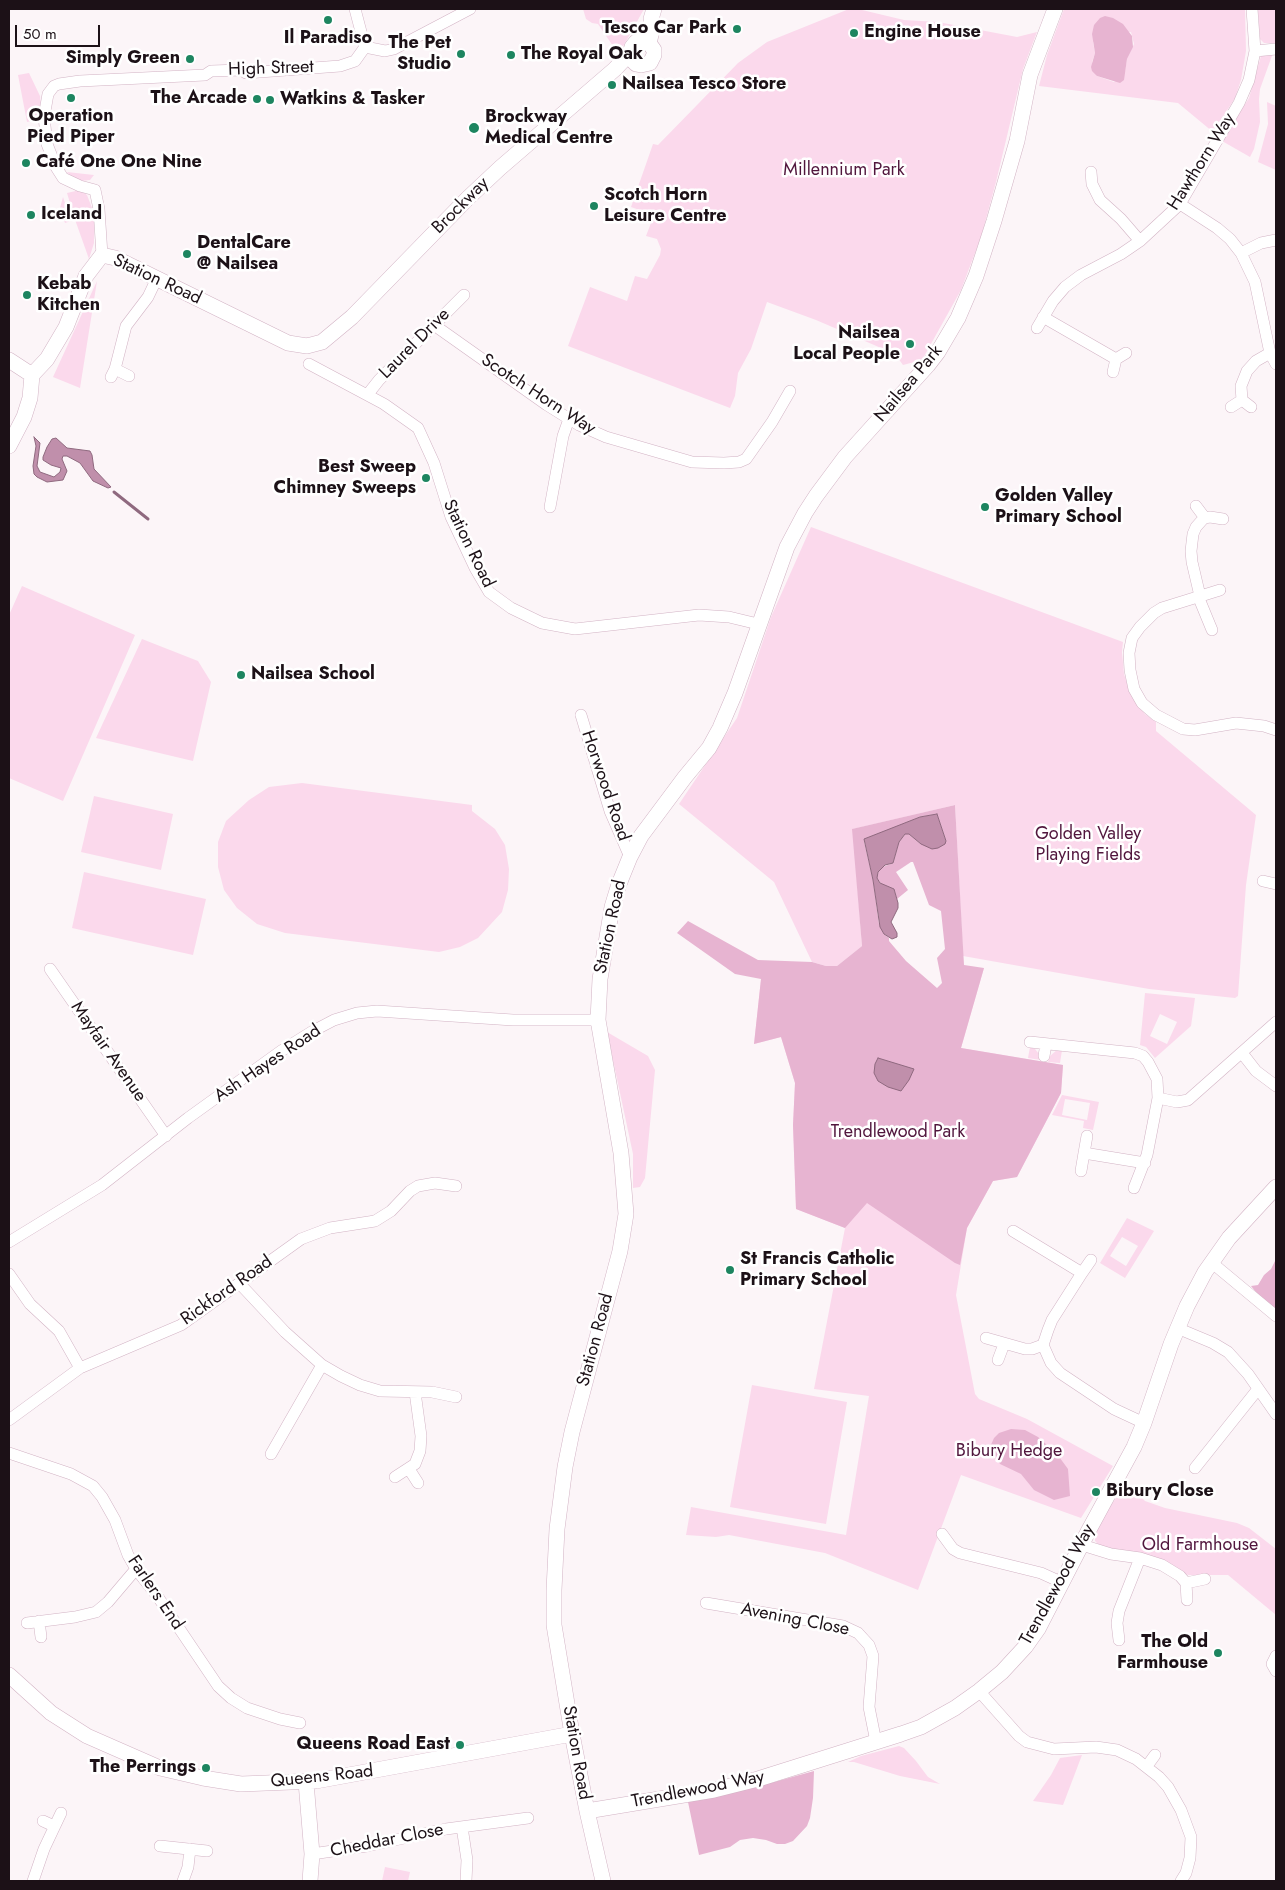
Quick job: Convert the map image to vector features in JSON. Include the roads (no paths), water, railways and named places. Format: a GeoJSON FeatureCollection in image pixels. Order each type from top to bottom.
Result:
{"type":"FeatureCollection","features":[{"type":"Feature","properties":{"kind":"street"},"geometry":{"type":"LineString","coordinates":[[355,9],[365,47],[385,50],[394,49],[470,9]]}},
{"type":"Feature","properties":{"kind":"street","name":"Nailsea Park"},"geometry":{"type":"LineString","coordinates":[[758,624],[787,547],[816,496],[845,457],[928,365],[945,340],[967,300],[1006,183],[1017,141],[1030,75],[1055,9]]}},
{"type":"Feature","properties":{"kind":"street","name":"Hawthorn Way"},"geometry":{"type":"LineString","coordinates":[[1037,328],[1057,296],[1070,283],[1140,241],[1180,204],[1239,103],[1248,80],[1255,51],[1252,9]]}},
{"type":"Feature","properties":{"kind":"street","name":"Brockway"},"geometry":{"type":"LineString","coordinates":[[311,346],[325,341],[336,333],[468,198],[513,156],[638,50],[652,31],[653,14]]}},
{"type":"Feature","properties":{"kind":"street","name":"High Street"},"geometry":{"type":"LineString","coordinates":[[54,86],[80,81],[205,75],[211,72],[241,70],[246,74],[340,66],[355,61],[365,47]]}},
{"type":"Feature","properties":{"kind":"street"},"geometry":{"type":"LineString","coordinates":[[1255,51],[1276,49]]}},
{"type":"Feature","properties":{"kind":"street","name":"Station Road"},"geometry":{"type":"LineString","coordinates":[[54,86],[48,94],[43,126],[47,144],[56,167],[67,181],[96,190],[102,255],[115,258],[157,278],[284,342],[297,346],[311,346]]}},
{"type":"Feature","properties":{"kind":"street"},"geometry":{"type":"LineString","coordinates":[[1091,172],[1086,184],[1140,241]]}},
{"type":"Feature","properties":{"kind":"street"},"geometry":{"type":"LineString","coordinates":[[1180,204],[1217,228],[1230,239],[1241,253],[1257,290],[1270,353],[1276,364]]}},
{"type":"Feature","properties":{"kind":"street"},"geometry":{"type":"LineString","coordinates":[[1241,253],[1261,243],[1276,240]]}},
{"type":"Feature","properties":{"kind":"street"},"geometry":{"type":"LineString","coordinates":[[9,446],[24,418],[30,398],[32,375],[47,359],[66,327],[86,276],[102,255]]}},
{"type":"Feature","properties":{"kind":"street"},"geometry":{"type":"LineString","coordinates":[[129,376],[113,373],[126,326],[148,297],[157,278]]}},
{"type":"Feature","properties":{"kind":"street","name":"Laurel Drive"},"geometry":{"type":"LineString","coordinates":[[368,394],[379,380],[464,295]]}},
{"type":"Feature","properties":{"kind":"street"},"geometry":{"type":"LineString","coordinates":[[1043,317],[1121,356],[1113,372]]}},
{"type":"Feature","properties":{"kind":"street","name":"Scotch Horn Way"},"geometry":{"type":"LineString","coordinates":[[434,325],[569,419],[606,437],[687,461],[705,464],[739,462],[748,458],[790,391]]}},
{"type":"Feature","properties":{"kind":"street"},"geometry":{"type":"LineString","coordinates":[[1231,407],[1246,404],[1241,386],[1247,371],[1256,361],[1270,353]]}},
{"type":"Feature","properties":{"kind":"street"},"geometry":{"type":"LineString","coordinates":[[9,360],[32,375]]}},
{"type":"Feature","properties":{"kind":"street","name":"Station Road"},"geometry":{"type":"LineString","coordinates":[[309,364],[368,394],[407,419],[420,431],[438,473],[451,517],[475,568],[489,592],[510,608],[542,623],[575,629],[699,615],[730,617],[758,624],[729,709],[714,740],[661,807],[641,836],[630,857],[619,884],[607,933],[600,979],[598,1020],[621,1153],[626,1214],[620,1251],[572,1432],[565,1467],[557,1529],[554,1625],[572,1734],[603,1881]]}},
{"type":"Feature","properties":{"kind":"street"},"geometry":{"type":"LineString","coordinates":[[554,502],[563,436],[569,419]]}},
{"type":"Feature","properties":{"kind":"street"},"geometry":{"type":"LineString","coordinates":[[1196,506],[1205,518]]}},
{"type":"Feature","properties":{"kind":"street"},"geometry":{"type":"LineString","coordinates":[[1212,630],[1199,596],[1193,568],[1191,544],[1194,530],[1205,518],[1223,519]]}},
{"type":"Feature","properties":{"kind":"street"},"geometry":{"type":"LineString","coordinates":[[1220,590],[1158,610],[1135,632],[1131,643],[1129,662],[1132,682],[1138,697],[1156,715],[1183,729],[1195,730],[1236,723],[1275,728]]}},
{"type":"Feature","properties":{"kind":"street","name":"Horwood Road"},"geometry":{"type":"LineString","coordinates":[[581,715],[610,812],[630,857]]}},
{"type":"Feature","properties":{"kind":"street"},"geometry":{"type":"LineString","coordinates":[[1263,881],[1276,884]]}},
{"type":"Feature","properties":{"kind":"street","name":"Mayfair Avenue"},"geometry":{"type":"LineString","coordinates":[[50,969],[166,1136]]}},
{"type":"Feature","properties":{"kind":"street","name":"Ash Hayes Road"},"geometry":{"type":"LineString","coordinates":[[9,1242],[102,1185],[281,1051],[313,1030],[350,1014],[384,1011],[513,1020],[598,1020]]}},
{"type":"Feature","properties":{"kind":"street"},"geometry":{"type":"LineString","coordinates":[[1158,1098],[1177,1102],[1188,1100],[1276,1022]]}},
{"type":"Feature","properties":{"kind":"street"},"geometry":{"type":"LineString","coordinates":[[1030,1042],[1121,1051],[1141,1055],[1148,1062],[1156,1076],[1159,1087],[1158,1098],[1145,1163],[1134,1188]]}},
{"type":"Feature","properties":{"kind":"street"},"geometry":{"type":"LineString","coordinates":[[1044,1056],[1046,1044]]}},
{"type":"Feature","properties":{"kind":"street"},"geometry":{"type":"LineString","coordinates":[[1242,1053],[1256,1071],[1276,1086]]}},
{"type":"Feature","properties":{"kind":"street"},"geometry":{"type":"LineString","coordinates":[[1081,1172],[1087,1136]]}},
{"type":"Feature","properties":{"kind":"street"},"geometry":{"type":"LineString","coordinates":[[1084,1153],[1145,1163]]}},
{"type":"Feature","properties":{"kind":"street","name":"Rickford Road"},"geometry":{"type":"LineString","coordinates":[[9,1420],[80,1368],[181,1325],[297,1242],[330,1228],[375,1221],[391,1211],[406,1194],[418,1186],[430,1183],[453,1186],[451,1173]]}},
{"type":"Feature","properties":{"kind":"street","name":"Trendlewood Way"},"geometry":{"type":"LineString","coordinates":[[587,1811],[714,1790],[758,1779],[921,1727],[955,1708],[1014,1660],[1038,1630],[1134,1447],[1177,1328],[1211,1262],[1229,1238],[1276,1187]]}},
{"type":"Feature","properties":{"kind":"street"},"geometry":{"type":"LineString","coordinates":[[1013,1231],[1082,1273]]}},
{"type":"Feature","properties":{"kind":"street"},"geometry":{"type":"LineString","coordinates":[[1091,1260],[1052,1320],[1043,1345],[1051,1363],[1060,1373],[1114,1408],[1144,1423]]}},
{"type":"Feature","properties":{"kind":"street"},"geometry":{"type":"LineString","coordinates":[[1211,1262],[1276,1316]]}},
{"type":"Feature","properties":{"kind":"street"},"geometry":{"type":"LineString","coordinates":[[9,1274],[30,1304],[59,1332],[80,1368]]}},
{"type":"Feature","properties":{"kind":"street"},"geometry":{"type":"LineString","coordinates":[[240,1284],[286,1332],[322,1365],[341,1376],[366,1388],[388,1392],[432,1392],[456,1397]]}},
{"type":"Feature","properties":{"kind":"street"},"geometry":{"type":"LineString","coordinates":[[1177,1328],[1214,1343],[1228,1352],[1242,1367],[1276,1414]]}},
{"type":"Feature","properties":{"kind":"street"},"geometry":{"type":"LineString","coordinates":[[986,1338],[1028,1349],[1043,1345]]}},
{"type":"Feature","properties":{"kind":"street"},"geometry":{"type":"LineString","coordinates":[[998,1360],[1004,1344]]}},
{"type":"Feature","properties":{"kind":"street"},"geometry":{"type":"LineString","coordinates":[[271,1454],[275,1436],[322,1365]]}},
{"type":"Feature","properties":{"kind":"street"},"geometry":{"type":"LineString","coordinates":[[1195,1468],[1258,1389]]}},
{"type":"Feature","properties":{"kind":"street"},"geometry":{"type":"LineString","coordinates":[[395,1477],[414,1464],[421,1445],[415,1392]]}},
{"type":"Feature","properties":{"kind":"street","name":"Farlers End"},"geometry":{"type":"LineString","coordinates":[[9,1453],[71,1474],[93,1486],[102,1497],[115,1520],[128,1555],[136,1569],[158,1597],[211,1678],[223,1692],[235,1702],[279,1725],[300,1724]]}},
{"type":"Feature","properties":{"kind":"street"},"geometry":{"type":"LineString","coordinates":[[1193,1454],[1204,1456]]}},
{"type":"Feature","properties":{"kind":"street"},"geometry":{"type":"LineString","coordinates":[[409,1469],[418,1483]]}},
{"type":"Feature","properties":{"kind":"street"},"geometry":{"type":"LineString","coordinates":[[942,1534],[958,1553],[1041,1573],[1063,1583]]}},
{"type":"Feature","properties":{"kind":"street"},"geometry":{"type":"LineString","coordinates":[[1082,1545],[1110,1554],[1140,1558],[1169,1569],[1180,1576],[1186,1583],[1187,1600]]}},
{"type":"Feature","properties":{"kind":"street"},"geometry":{"type":"LineString","coordinates":[[1118,1640],[1118,1614],[1140,1558]]}},
{"type":"Feature","properties":{"kind":"street"},"geometry":{"type":"LineString","coordinates":[[27,1623],[76,1618],[96,1612],[108,1602],[136,1569]]}},
{"type":"Feature","properties":{"kind":"street"},"geometry":{"type":"LineString","coordinates":[[1186,1583],[1205,1579]]}},
{"type":"Feature","properties":{"kind":"street","name":"Avening Close"},"geometry":{"type":"LineString","coordinates":[[706,1603],[843,1626],[858,1633],[869,1645],[873,1656],[869,1710],[876,1742]]}},
{"type":"Feature","properties":{"kind":"street"},"geometry":{"type":"LineString","coordinates":[[39,1622],[40,1637]]}},
{"type":"Feature","properties":{"kind":"street"},"geometry":{"type":"LineString","coordinates":[[1276,1656],[1272,1662],[1276,1671]]}},
{"type":"Feature","properties":{"kind":"street","name":"Queens Road"},"geometry":{"type":"LineString","coordinates":[[9,1675],[51,1713],[87,1736],[150,1765],[177,1773],[241,1784],[306,1782],[376,1771],[572,1734]]}},
{"type":"Feature","properties":{"kind":"street"},"geometry":{"type":"LineString","coordinates":[[979,1690],[1019,1736],[1030,1743],[1054,1749],[1111,1748],[1126,1753],[1147,1766],[1159,1777],[1168,1787],[1181,1810],[1191,1836],[1192,1848],[1188,1865],[1181,1881]]}},
{"type":"Feature","properties":{"kind":"street"},"geometry":{"type":"LineString","coordinates":[[1147,1766],[1155,1755]]}},
{"type":"Feature","properties":{"kind":"street"},"geometry":{"type":"LineString","coordinates":[[306,1782],[312,1854],[310,1881]]}},
{"type":"Feature","properties":{"kind":"street"},"geometry":{"type":"LineString","coordinates":[[34,1881],[44,1849],[61,1813]]}},
{"type":"Feature","properties":{"kind":"street","name":"Cheddar Close"},"geometry":{"type":"LineString","coordinates":[[312,1854],[367,1846],[462,1827],[515,1826],[528,1818]]}},
{"type":"Feature","properties":{"kind":"street"},"geometry":{"type":"LineString","coordinates":[[43,1821],[54,1826]]}},
{"type":"Feature","properties":{"kind":"street","name":"Cheddar Close"},"geometry":{"type":"LineString","coordinates":[[462,1827],[467,1860],[466,1881]]}},
{"type":"Feature","properties":{"kind":"street"},"geometry":{"type":"LineString","coordinates":[[160,1846],[207,1851]]}},
{"type":"Feature","properties":{"kind":"street"},"geometry":{"type":"LineString","coordinates":[[183,1881],[188,1867],[190,1849]]}},
{"type":"Feature","properties":{"kind":"waterway"},"geometry":{"type":"LineString","coordinates":[[114,492],[148,519]]}},
{"type":"Feature","properties":{"kind":"place","name":"Il Paradiso"},"geometry":{"type":"Point","coordinates":[328,20]}},
{"type":"Feature","properties":{"kind":"place","name":"Tesco Car Park"},"geometry":{"type":"Point","coordinates":[737,29]}},
{"type":"Feature","properties":{"kind":"place","name":"Engine House"},"geometry":{"type":"Point","coordinates":[854,33]}},
{"type":"Feature","properties":{"kind":"place","name":"The Pet Studio"},"geometry":{"type":"Point","coordinates":[461,54]}},
{"type":"Feature","properties":{"kind":"place","name":"The Royal Oak"},"geometry":{"type":"Point","coordinates":[511,55]}},
{"type":"Feature","properties":{"kind":"place","name":"Simply Green"},"geometry":{"type":"Point","coordinates":[190,59]}},
{"type":"Feature","properties":{"kind":"place","name":"Nailsea Tesco Store"},"geometry":{"type":"Point","coordinates":[612,85]}},
{"type":"Feature","properties":{"kind":"place","name":"Operation Pied Piper"},"geometry":{"type":"Point","coordinates":[71,98]}},
{"type":"Feature","properties":{"kind":"place","name":"The Arcade"},"geometry":{"type":"Point","coordinates":[257,99]}},
{"type":"Feature","properties":{"kind":"place","name":"Watkins & Tasker"},"geometry":{"type":"Point","coordinates":[270,100]}},
{"type":"Feature","properties":{"kind":"place","name":"Brockway Medical Centre"},"geometry":{"type":"Point","coordinates":[474,128]}},
{"type":"Feature","properties":{"kind":"place","name":"Café One One Nine"},"geometry":{"type":"Point","coordinates":[26,163]}},
{"type":"Feature","properties":{"kind":"place","name":"Scotch Horn Leisure Centre"},"geometry":{"type":"Point","coordinates":[594,206]}},
{"type":"Feature","properties":{"kind":"place","name":"Iceland"},"geometry":{"type":"Point","coordinates":[31,215]}},
{"type":"Feature","properties":{"kind":"place","name":"DentalCare @ Nailsea"},"geometry":{"type":"Point","coordinates":[187,254]}},
{"type":"Feature","properties":{"kind":"place","name":"Kebab Kitchen"},"geometry":{"type":"Point","coordinates":[27,295]}},
{"type":"Feature","properties":{"kind":"place","name":"Nailsea Local People"},"geometry":{"type":"Point","coordinates":[910,344]}},
{"type":"Feature","properties":{"kind":"place","name":"Best Sweep Chimney Sweeps"},"geometry":{"type":"Point","coordinates":[426,478]}},
{"type":"Feature","properties":{"kind":"place","name":"Golden Valley Primary School"},"geometry":{"type":"Point","coordinates":[985,507]}},
{"type":"Feature","properties":{"kind":"place","name":"Nailsea School"},"geometry":{"type":"Point","coordinates":[241,675]}},
{"type":"Feature","properties":{"kind":"place","name":"St Francis Catholic Primary School"},"geometry":{"type":"Point","coordinates":[730,1270]}},
{"type":"Feature","properties":{"kind":"place","name":"Bibury Close"},"geometry":{"type":"Point","coordinates":[1096,1492]}},
{"type":"Feature","properties":{"kind":"place","name":"The Old Farmhouse"},"geometry":{"type":"Point","coordinates":[1218,1653]}},
{"type":"Feature","properties":{"kind":"place","name":"Queens Road East"},"geometry":{"type":"Point","coordinates":[460,1745]}},
{"type":"Feature","properties":{"kind":"place","name":"The Perrings"},"geometry":{"type":"Point","coordinates":[206,1768]}},
{"type":"Feature","properties":{"kind":"park label","name":"Millennium Park"},"geometry":{"type":"Point","coordinates":[844,171]}},
{"type":"Feature","properties":{"kind":"park label","name":"Golden Valley Playing Fields"},"geometry":{"type":"Point","coordinates":[1088,845]}},
{"type":"Feature","properties":{"kind":"park label","name":"Trendlewood Park"},"geometry":{"type":"Point","coordinates":[898,1133]}},
{"type":"Feature","properties":{"kind":"park label","name":"Bibury Hedge"},"geometry":{"type":"Point","coordinates":[1009,1452]}},
{"type":"Feature","properties":{"kind":"park label","name":"Old Farmhouse"},"geometry":{"type":"Point","coordinates":[1200,1546]}}]}
